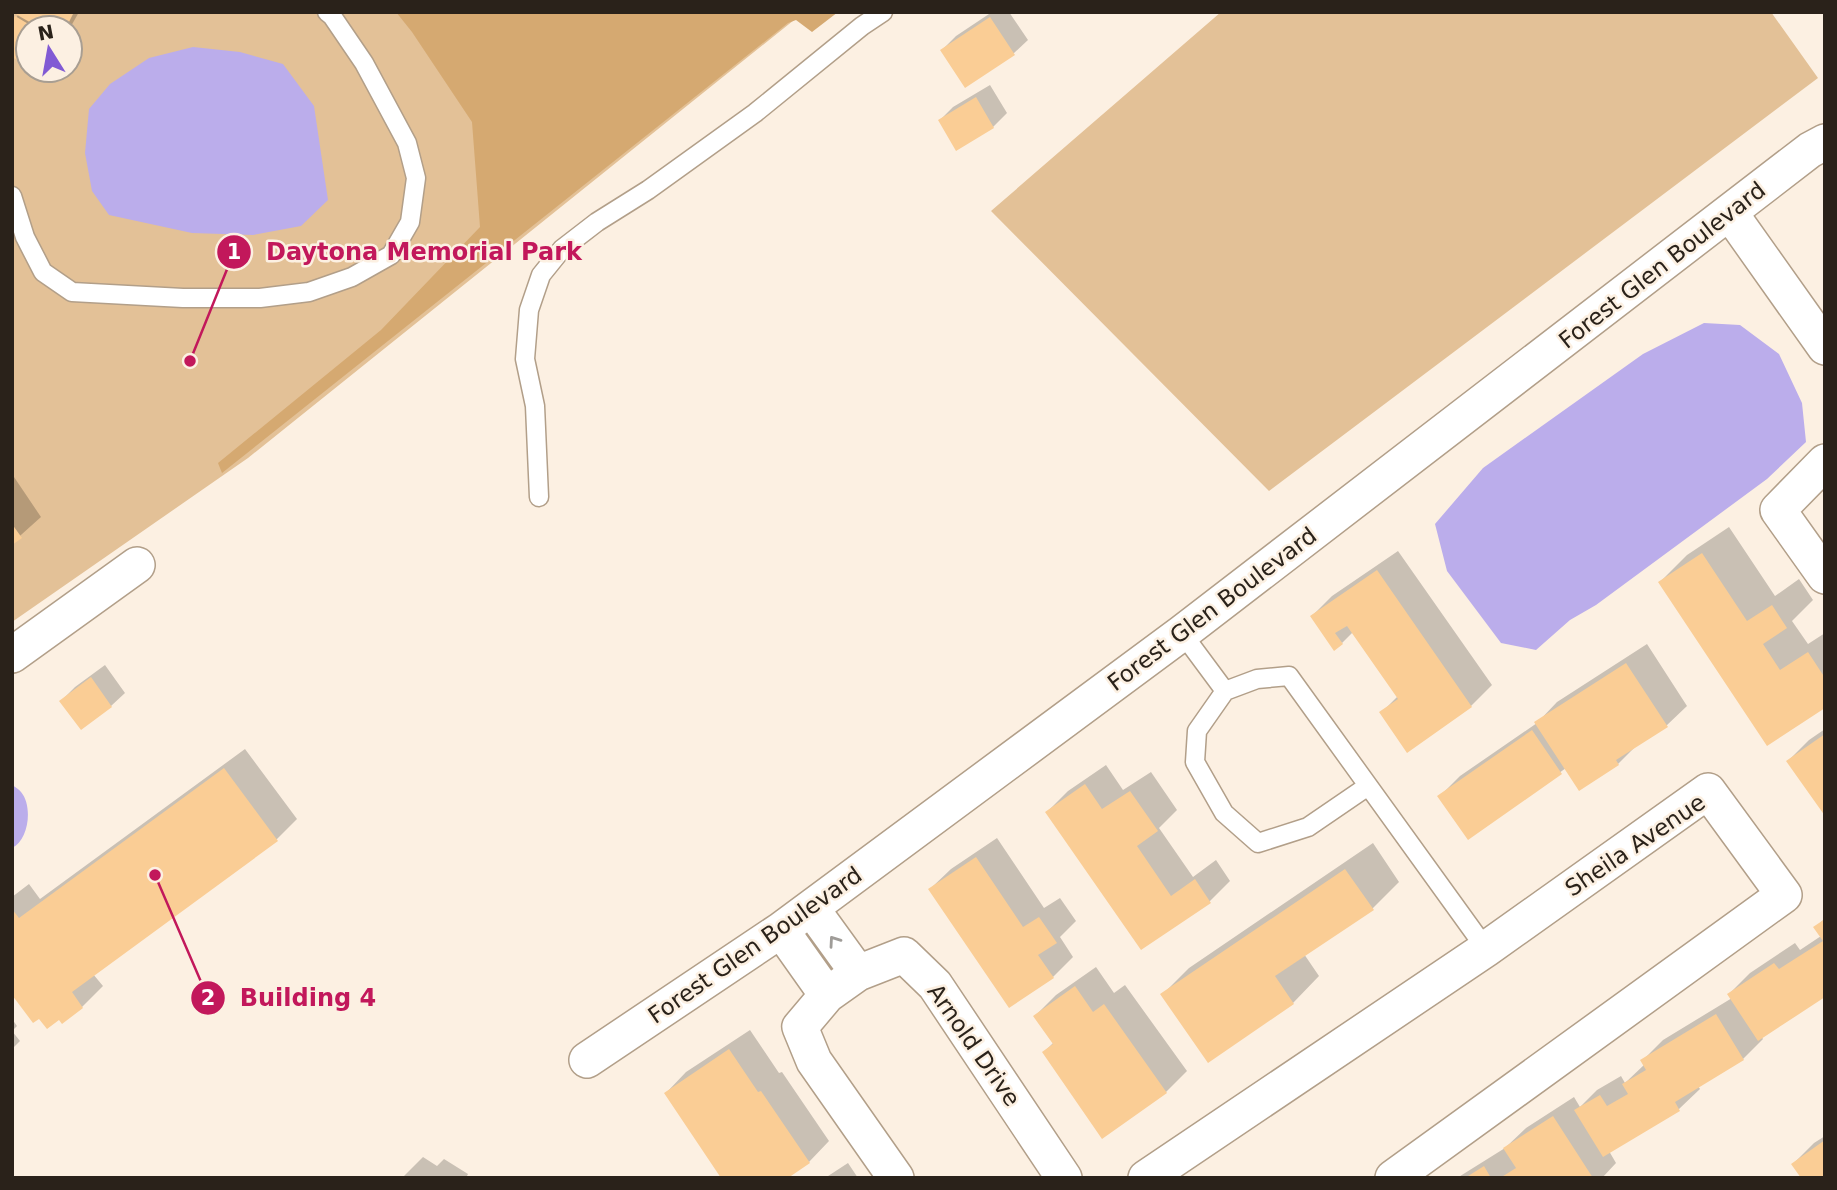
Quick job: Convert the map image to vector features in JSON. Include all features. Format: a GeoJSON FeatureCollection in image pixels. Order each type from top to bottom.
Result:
{"type":"FeatureCollection","features":[{"type":"Feature","properties":{"kind":"street","name":"Forest Glen Boulevard"},"geometry":{"type":"LineString","coordinates":[[587,1060],[781,930],[1182,633],[1810,150],[1825,142]]}},
{"type":"Feature","properties":{"kind":"street"},"geometry":{"type":"LineString","coordinates":[[1730,213],[1825,347]]}},
{"type":"Feature","properties":{"kind":"street"},"geometry":{"type":"LineString","coordinates":[[1825,463],[1778,510],[1825,576]]}},
{"type":"Feature","properties":{"kind":"street"},"geometry":{"type":"LineString","coordinates":[[12,655],[137,565]]}},
{"type":"Feature","properties":{"kind":"street","name":"Sheila Avenue"},"geometry":{"type":"LineString","coordinates":[[1393,1178],[1784,895],[1708,791],[1486,949]]}},
{"type":"Feature","properties":{"kind":"street"},"geometry":{"type":"LineString","coordinates":[[811,908],[858,973],[827,995],[800,1027],[814,1061],[896,1178]]}},
{"type":"Feature","properties":{"kind":"street"},"geometry":{"type":"LineString","coordinates":[[781,930],[827,995]]}},
{"type":"Feature","properties":{"kind":"street"},"geometry":{"type":"LineString","coordinates":[[1146,1178],[1486,949]]}},
{"type":"Feature","properties":{"kind":"street","name":"Arnold Drive"},"geometry":{"type":"LineString","coordinates":[[858,973],[904,956],[935,985],[1065,1178]]}},
{"type":"Feature","properties":{"kind":"lane"},"geometry":{"type":"LineString","coordinates":[[12,196],[25,237],[43,272],[72,292],[183,298],[260,298],[309,292],[352,277],[391,255],[410,222],[416,178],[407,143],[365,63],[327,12]]}},
{"type":"Feature","properties":{"kind":"lane"},"geometry":{"type":"LineString","coordinates":[[539,497],[535,406],[525,359],[529,310],[541,275],[562,249],[597,222],[648,190],[755,113],[883,12]]}},
{"type":"Feature","properties":{"kind":"lane"},"geometry":{"type":"LineString","coordinates":[[1182,633],[1225,691]]}},
{"type":"Feature","properties":{"kind":"lane"},"geometry":{"type":"LineString","coordinates":[[1368,786],[1308,827],[1258,843],[1224,813],[1195,762],[1197,731],[1225,691],[1257,679],[1289,676],[1486,949]]}},
{"type":"Feature","properties":{"kind":"shaded area"},"geometry":{"type":"Polygon","coordinates":[[[12,12],[804,12],[248,458],[12,622],[12,12]]]}},
{"type":"Feature","properties":{"kind":"shaded area"},"geometry":{"type":"Polygon","coordinates":[[[396,12],[838,12],[812,32],[796,20],[788,23],[222,473],[218,463],[381,330],[480,227],[472,122],[396,12]]]}},
{"type":"Feature","properties":{"kind":"shaded area"},"geometry":{"type":"Polygon","coordinates":[[[1221,12],[1771,12],[1818,78],[1269,491],[991,211],[1221,12]]]}},
{"type":"Feature","properties":{"kind":"shaded area"},"geometry":{"type":"Polygon","coordinates":[[[193,47],[240,52],[283,64],[314,106],[328,200],[301,226],[253,235],[192,233],[109,215],[92,191],[85,153],[89,109],[110,84],[149,58],[193,47]]]}},
{"type":"Feature","properties":{"kind":"shaded area"},"geometry":{"type":"Polygon","coordinates":[[[1704,323],[1740,325],[1779,354],[1802,403],[1806,442],[1767,479],[1596,605],[1570,620],[1536,650],[1501,643],[1447,571],[1435,524],[1483,468],[1643,354],[1704,323]]]}},
{"type":"Feature","properties":{"kind":"shaded area"},"geometry":{"type":"Polygon","coordinates":[[[12,785],[25,798],[28,814],[22,838],[12,848],[12,785]]]}},
{"type":"Feature","properties":{"kind":"building"},"geometry":{"type":"Polygon","coordinates":[[[12,12],[74,12],[73,14],[12,12]]]}},
{"type":"Feature","properties":{"kind":"building"},"geometry":{"type":"Polygon","coordinates":[[[990,17],[1015,55],[965,88],[940,50],[990,17]]]}},
{"type":"Feature","properties":{"kind":"building"},"geometry":{"type":"Polygon","coordinates":[[[14,18],[14,58],[12,57],[14,18]]]}},
{"type":"Feature","properties":{"kind":"building"},"geometry":{"type":"Polygon","coordinates":[[[976,97],[994,128],[956,151],[938,120],[976,97]]]}},
{"type":"Feature","properties":{"kind":"building"},"geometry":{"type":"Polygon","coordinates":[[[12,524],[22,538],[12,545],[12,524]]]}},
{"type":"Feature","properties":{"kind":"building"},"geometry":{"type":"Polygon","coordinates":[[[1702,553],[1747,621],[1772,605],[1787,628],[1763,644],[1780,670],[1808,652],[1825,678],[1825,708],[1767,746],[1658,582],[1702,553]]]}},
{"type":"Feature","properties":{"kind":"building"},"geometry":{"type":"Polygon","coordinates":[[[1377,570],[1472,707],[1407,753],[1379,712],[1398,699],[1347,626],[1335,633],[1343,644],[1334,651],[1310,616],[1377,570]]]}},
{"type":"Feature","properties":{"kind":"building"},"geometry":{"type":"Polygon","coordinates":[[[1626,663],[1668,727],[1616,760],[1619,765],[1579,791],[1534,722],[1626,663]]]}},
{"type":"Feature","properties":{"kind":"building"},"geometry":{"type":"Polygon","coordinates":[[[91,677],[112,707],[81,730],[59,701],[91,677]]]}},
{"type":"Feature","properties":{"kind":"building"},"geometry":{"type":"Polygon","coordinates":[[[1532,730],[1562,774],[1468,840],[1437,796],[1532,730]]]}},
{"type":"Feature","properties":{"kind":"building"},"geometry":{"type":"Polygon","coordinates":[[[1825,734],[1825,816],[1786,761],[1825,734]]]}},
{"type":"Feature","properties":{"kind":"building"},"geometry":{"type":"Polygon","coordinates":[[[224,768],[278,841],[72,992],[83,1008],[62,1024],[59,1020],[47,1029],[39,1019],[33,1023],[12,995],[12,909],[19,918],[224,768]]]}},
{"type":"Feature","properties":{"kind":"building"},"geometry":{"type":"Polygon","coordinates":[[[1085,784],[1102,809],[1130,791],[1158,831],[1137,846],[1171,896],[1195,879],[1211,903],[1141,950],[1045,812],[1085,784]]]}},
{"type":"Feature","properties":{"kind":"building"},"geometry":{"type":"Polygon","coordinates":[[[976,857],[1023,927],[1039,917],[1057,943],[1038,955],[1054,978],[1009,1008],[928,889],[976,857]]]}},
{"type":"Feature","properties":{"kind":"building"},"geometry":{"type":"Polygon","coordinates":[[[1345,869],[1374,910],[1275,976],[1294,1004],[1208,1063],[1160,994],[1345,869]]]}},
{"type":"Feature","properties":{"kind":"building"},"geometry":{"type":"Polygon","coordinates":[[[1825,919],[1825,997],[1758,1041],[1727,994],[1774,963],[1779,969],[1823,941],[1813,927],[1825,919]]]}},
{"type":"Feature","properties":{"kind":"building"},"geometry":{"type":"Polygon","coordinates":[[[1075,986],[1093,1012],[1104,1004],[1167,1093],[1102,1139],[1042,1052],[1053,1044],[1033,1016],[1075,986]]]}},
{"type":"Feature","properties":{"kind":"building"},"geometry":{"type":"Polygon","coordinates":[[[1716,1014],[1744,1060],[1675,1102],[1680,1111],[1603,1157],[1574,1110],[1600,1095],[1607,1106],[1628,1094],[1622,1084],[1646,1070],[1640,1060],[1716,1014]]]}},
{"type":"Feature","properties":{"kind":"building"},"geometry":{"type":"Polygon","coordinates":[[[729,1049],[810,1163],[788,1178],[721,1178],[664,1093],[729,1049]]]}},
{"type":"Feature","properties":{"kind":"building"},"geometry":{"type":"Polygon","coordinates":[[[1553,1116],[1593,1178],[1500,1178],[1516,1168],[1503,1148],[1553,1116]]]}},
{"type":"Feature","properties":{"kind":"building"},"geometry":{"type":"Polygon","coordinates":[[[1825,1140],[1825,1178],[1801,1178],[1791,1164],[1825,1140]]]}},
{"type":"Feature","properties":{"kind":"building"},"geometry":{"type":"Polygon","coordinates":[[[1484,1166],[1491,1178],[1465,1178],[1484,1166]]]}},
{"type":"Feature","properties":{"kind":"place","name":"Daytona Memorial Park"},"geometry":{"type":"Point","coordinates":[190,361]}},
{"type":"Feature","properties":{"kind":"place","name":"Building 4"},"geometry":{"type":"Point","coordinates":[155,875]}}]}
